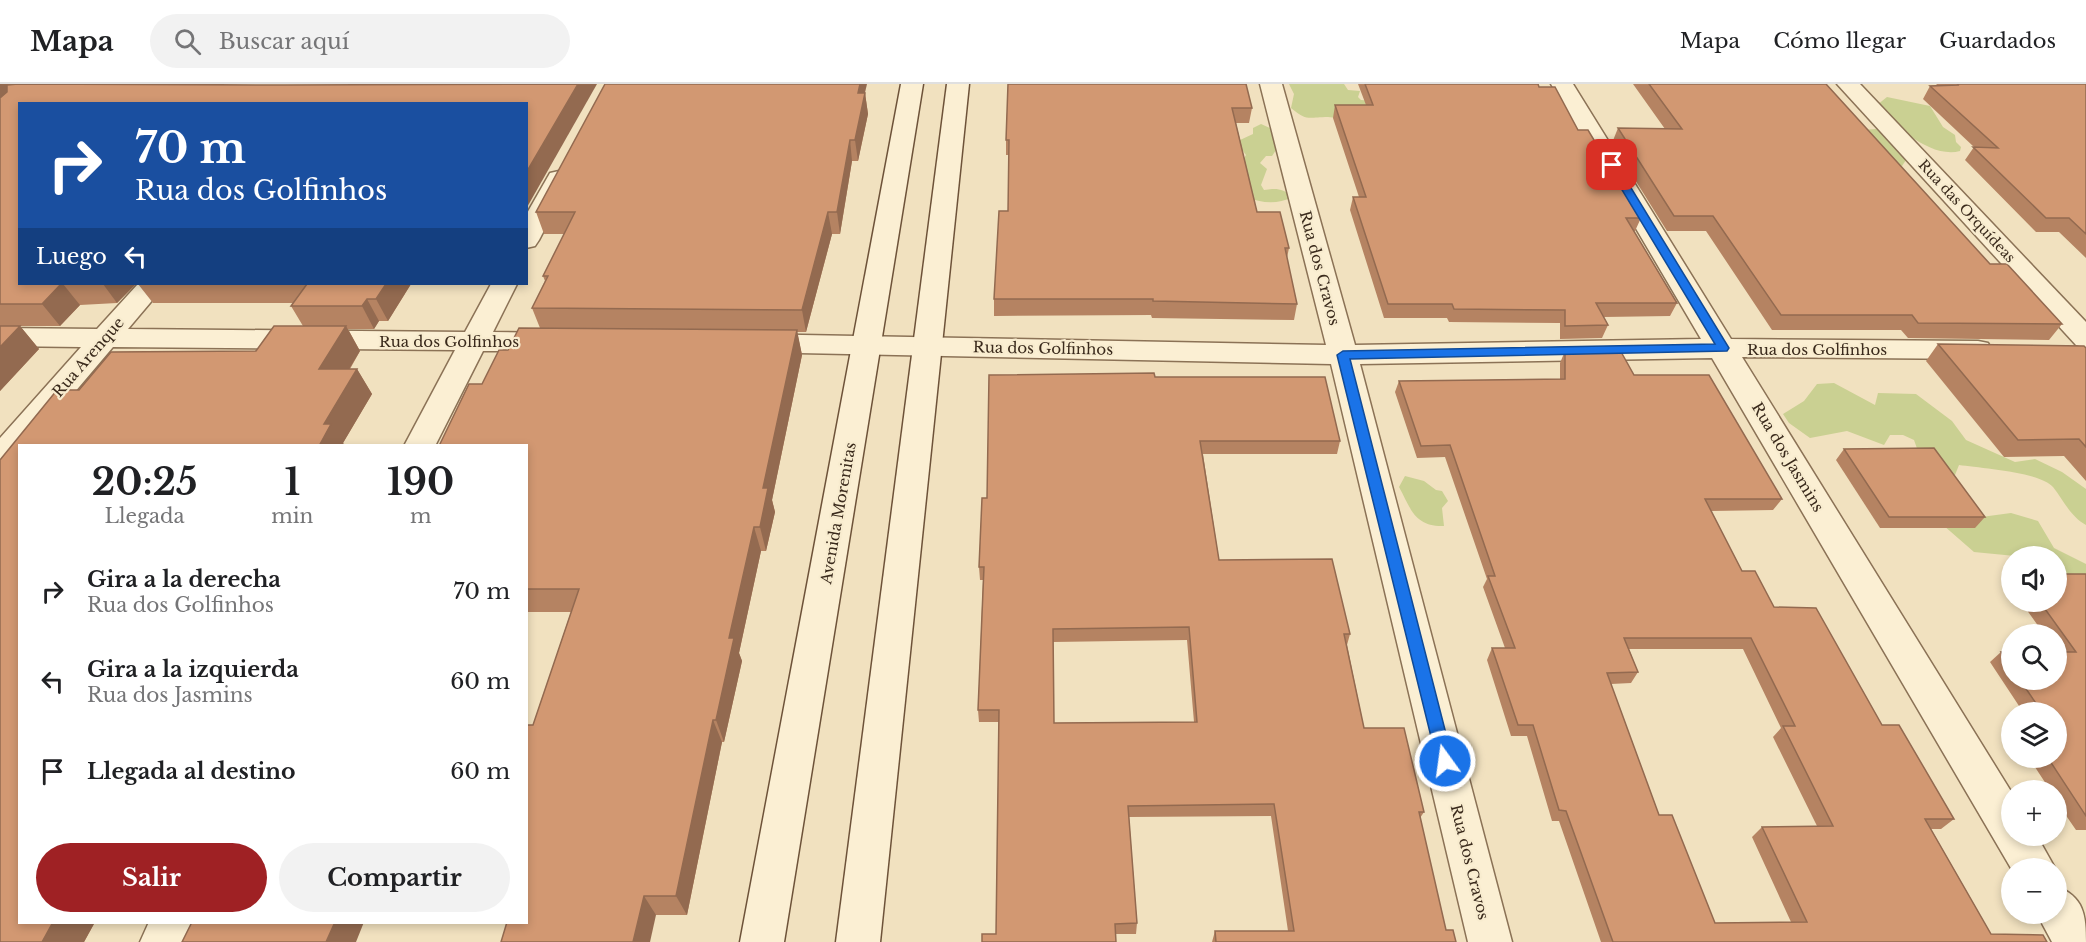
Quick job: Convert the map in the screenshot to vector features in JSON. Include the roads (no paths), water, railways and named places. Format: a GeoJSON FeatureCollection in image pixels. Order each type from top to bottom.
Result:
{"type":"FeatureCollection","features":[{"type":"Feature","properties":{"kind":"street","name":"Avenida Morenitas"},"geometry":{"type":"LineString","coordinates":[[762,942],[912,84]]}},
{"type":"Feature","properties":{"kind":"street"},"geometry":{"type":"LineString","coordinates":[[858,942],[958,84]]}},
{"type":"Feature","properties":{"kind":"street","name":"Rua dos Cravos"},"geometry":{"type":"LineString","coordinates":[[1271,84],[1343,355],[1490,942]]}},
{"type":"Feature","properties":{"kind":"street","name":"Rua dos Jasmins"},"geometry":{"type":"LineString","coordinates":[[1562,84],[2001,813]]}},
{"type":"Feature","properties":{"kind":"street","name":"Rua das Orquídeas"},"geometry":{"type":"LineString","coordinates":[[1848,84],[2078,347]]}},
{"type":"Feature","properties":{"kind":"street"},"geometry":{"type":"LineString","coordinates":[[528,236],[570,157]]}},
{"type":"Feature","properties":{"kind":"street","name":"Rua Arenque"},"geometry":{"type":"LineString","coordinates":[[0,458],[151,285]]}},
{"type":"Feature","properties":{"kind":"street"},"geometry":{"type":"LineString","coordinates":[[420,444],[503,285]]}},
{"type":"Feature","properties":{"kind":"street","name":"Rua dos Golfinhos"},"geometry":{"type":"LineString","coordinates":[[0,337],[580,342]]}},
{"type":"Feature","properties":{"kind":"street","name":"Rua dos Golfinhos"},"geometry":{"type":"LineString","coordinates":[[724,343],[927,345],[1343,355],[1723,348],[2004,351]]}},
{"type":"Feature","properties":{"kind":"street"},"geometry":{"type":"LineString","coordinates":[[162,942],[171,924]]}},
{"type":"Feature","properties":{"kind":"street"},"geometry":{"type":"LineString","coordinates":[[2067,924],[2078,942]]}}]}
